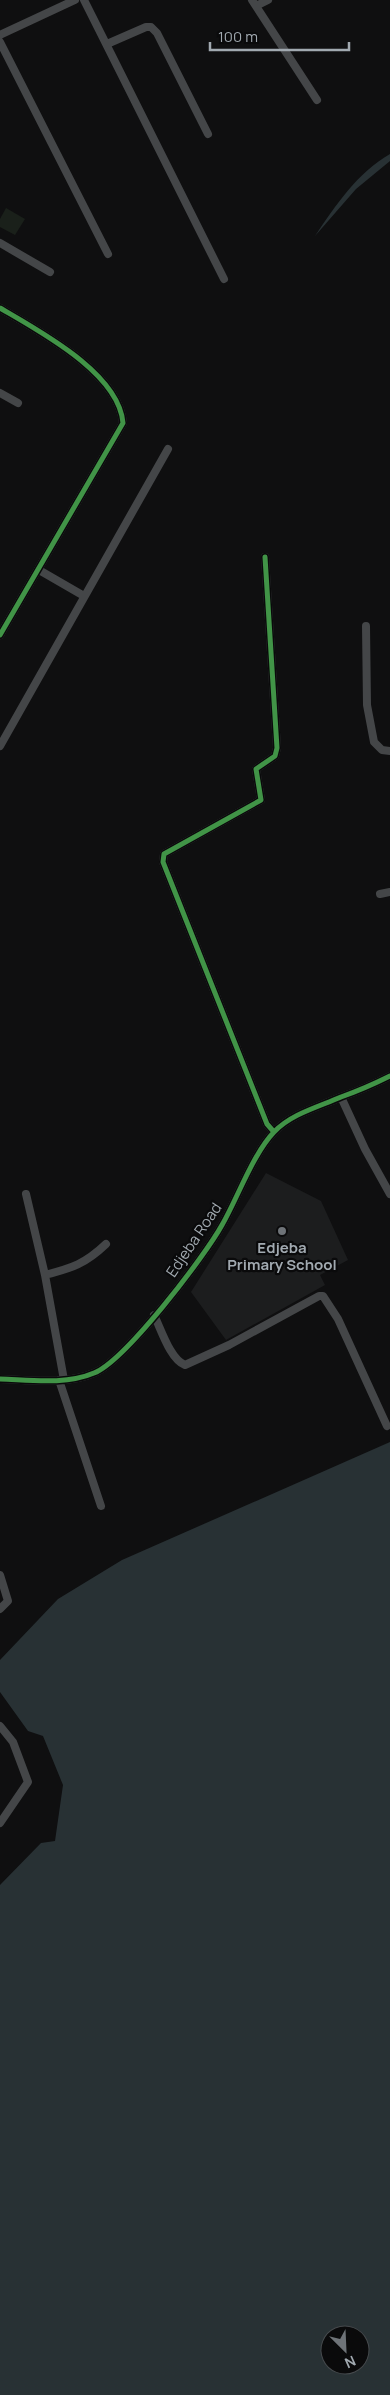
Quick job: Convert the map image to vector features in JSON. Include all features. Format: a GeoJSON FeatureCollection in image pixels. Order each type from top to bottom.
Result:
{"type":"FeatureCollection","features":[{"type":"Feature","properties":{"kind":"street"},"geometry":{"type":"LineString","coordinates":[[0,35],[75,0]]}},
{"type":"Feature","properties":{"kind":"street"},"geometry":{"type":"LineString","coordinates":[[84,0],[224,279]]}},
{"type":"Feature","properties":{"kind":"street"},"geometry":{"type":"LineString","coordinates":[[268,0],[254,3],[317,100]]}},
{"type":"Feature","properties":{"kind":"street"},"geometry":{"type":"LineString","coordinates":[[107,44],[146,27],[151,27],[156,33],[208,134]]}},
{"type":"Feature","properties":{"kind":"street"},"geometry":{"type":"LineString","coordinates":[[0,42],[108,254]]}},
{"type":"Feature","properties":{"kind":"street"},"geometry":{"type":"LineString","coordinates":[[0,243],[50,272]]}},
{"type":"Feature","properties":{"kind":"street"},"geometry":{"type":"LineString","coordinates":[[0,308],[83,361],[110,391],[122,410],[123,423],[0,634]]}},
{"type":"Feature","properties":{"kind":"street"},"geometry":{"type":"LineString","coordinates":[[0,392],[18,403]]}},
{"type":"Feature","properties":{"kind":"street"},"geometry":{"type":"LineString","coordinates":[[0,746],[168,448]]}},
{"type":"Feature","properties":{"kind":"street"},"geometry":{"type":"LineString","coordinates":[[265,557],[277,748],[274,756],[256,769],[261,800],[164,854],[162,862],[267,1124],[274,1132]]}},
{"type":"Feature","properties":{"kind":"street"},"geometry":{"type":"LineString","coordinates":[[39,570],[84,596]]}},
{"type":"Feature","properties":{"kind":"street"},"geometry":{"type":"LineString","coordinates":[[366,626],[368,705],[374,742],[382,750],[390,751]]}},
{"type":"Feature","properties":{"kind":"street"},"geometry":{"type":"LineString","coordinates":[[380,894],[390,892]]}},
{"type":"Feature","properties":{"kind":"street","name":"Edjeba Road"},"geometry":{"type":"LineString","coordinates":[[0,1379],[62,1380],[95,1373],[110,1364],[195,1265],[222,1226],[244,1181],[274,1132],[310,1109],[341,1098],[390,1076]]}},
{"type":"Feature","properties":{"kind":"street"},"geometry":{"type":"LineString","coordinates":[[341,1098],[365,1149],[390,1194]]}},
{"type":"Feature","properties":{"kind":"street"},"geometry":{"type":"LineString","coordinates":[[26,1194],[45,1275],[62,1380],[101,1506]]}},
{"type":"Feature","properties":{"kind":"street"},"geometry":{"type":"LineString","coordinates":[[45,1275],[76,1267],[91,1259],[106,1244]]}},
{"type":"Feature","properties":{"kind":"street"},"geometry":{"type":"LineString","coordinates":[[154,1315],[174,1355],[180,1363],[185,1365],[319,1296],[323,1296],[338,1319],[387,1426]]}},
{"type":"Feature","properties":{"kind":"street"},"geometry":{"type":"LineString","coordinates":[[0,1575],[8,1601],[0,1609]]}},
{"type":"Feature","properties":{"kind":"street"},"geometry":{"type":"LineString","coordinates":[[0,1726],[13,1742],[28,1782],[0,1823]]}},
{"type":"Feature","properties":{"kind":"shaded area"},"geometry":{"type":"Polygon","coordinates":[[[390,154],[390,161],[356,189],[315,236],[339,201],[357,180],[367,170],[390,154]]]}},
{"type":"Feature","properties":{"kind":"shaded area"},"geometry":{"type":"Polygon","coordinates":[[[6,208],[25,219],[15,235],[0,227],[0,219],[6,208]]]}},
{"type":"Feature","properties":{"kind":"shaded area","name":"Edjeba Primary School"},"geometry":{"type":"Polygon","coordinates":[[[266,1173],[321,1201],[348,1260],[320,1275],[325,1285],[226,1340],[191,1292],[266,1173]]]}},
{"type":"Feature","properties":{"kind":"shaded area"},"geometry":{"type":"Polygon","coordinates":[[[390,1442],[390,2395],[0,2395],[0,1885],[41,1843],[55,1841],[63,1785],[43,1736],[28,1731],[0,1692],[0,1660],[58,1599],[122,1560],[390,1442]]]}},
{"type":"Feature","properties":{"kind":"cycle path"},"geometry":{"type":"LineString","coordinates":[[0,308],[55,341],[93,371],[108,387],[118,405],[123,423],[0,635]]}},
{"type":"Feature","properties":{"kind":"cycle path"},"geometry":{"type":"LineString","coordinates":[[265,557],[277,748],[275,756],[256,769],[261,800],[164,854],[163,862],[267,1124],[274,1132]]}},
{"type":"Feature","properties":{"kind":"cycle path"},"geometry":{"type":"LineString","coordinates":[[0,1379],[48,1381],[72,1379],[94,1373],[108,1364],[144,1329],[199,1260],[222,1225],[259,1152],[274,1132],[288,1120],[390,1076]]}},
{"type":"Feature","properties":{"kind":"place","name":"Edjeba Primary School"},"geometry":{"type":"Point","coordinates":[282,1231]}}]}
